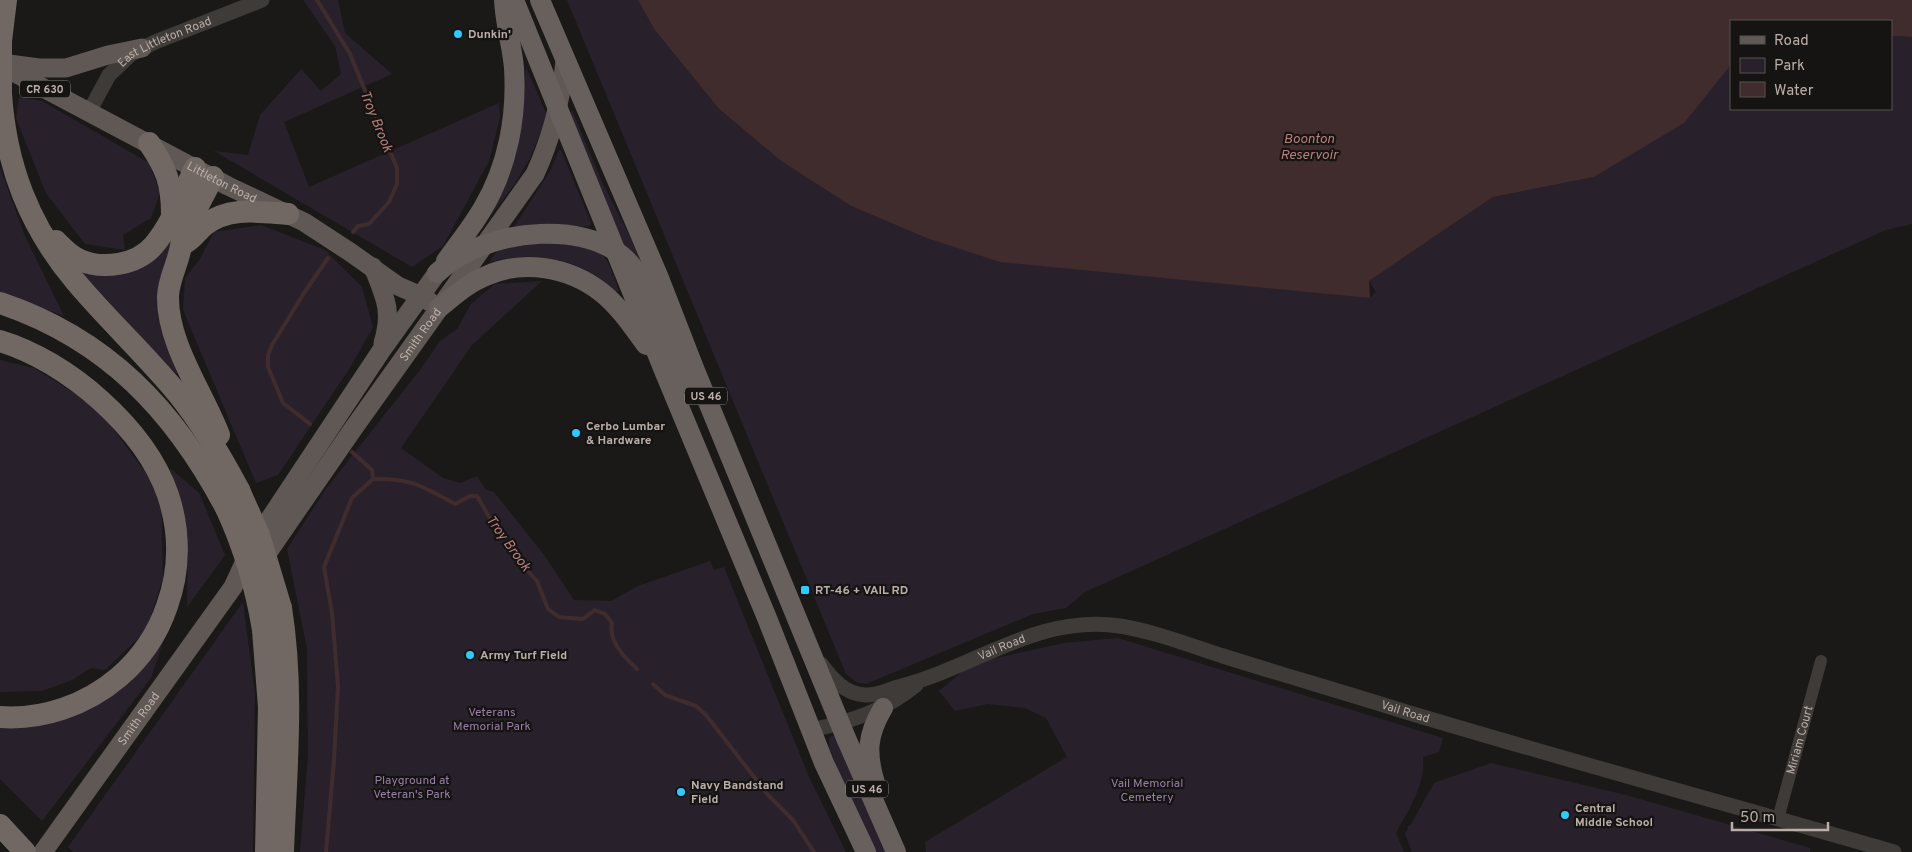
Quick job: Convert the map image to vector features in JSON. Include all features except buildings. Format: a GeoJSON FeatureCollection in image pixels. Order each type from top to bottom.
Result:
{"type":"FeatureCollection","features":[{"type":"Feature","properties":{"kind":"highway"},"geometry":{"type":"LineString","coordinates":[[6,0],[0,56],[3,120],[12,168],[32,216],[60,262],[76,282],[182,400],[209,436],[233,499]]}},
{"type":"Feature","properties":{"kind":"highway"},"geometry":{"type":"LineString","coordinates":[[437,273],[478,217],[488,199],[497,180],[510,139],[514,69],[504,0]]}},
{"type":"Feature","properties":{"kind":"highway","name":"US 46"},"geometry":{"type":"LineString","coordinates":[[514,0],[824,763],[866,852]]}},
{"type":"Feature","properties":{"kind":"highway","name":"US 46"},"geometry":{"type":"LineString","coordinates":[[540,0],[659,278],[789,600],[894,849]]}},
{"type":"Feature","properties":{"kind":"highway"},"geometry":{"type":"LineString","coordinates":[[149,143],[163,163],[168,176],[172,192],[172,214]]}},
{"type":"Feature","properties":{"kind":"highway"},"geometry":{"type":"LineString","coordinates":[[12,168],[24,193],[53,237],[65,250],[78,260],[94,265],[108,266],[137,258],[153,247],[172,214],[204,172]]}},
{"type":"Feature","properties":{"kind":"highway"},"geometry":{"type":"LineString","coordinates":[[204,172],[182,237],[182,245],[170,281],[168,297],[170,322],[180,351],[209,409],[252,576],[263,630],[268,706],[266,852]]}},
{"type":"Feature","properties":{"kind":"highway"},"geometry":{"type":"LineString","coordinates":[[182,245],[190,240],[206,224],[225,214],[244,211],[288,214]]}},
{"type":"Feature","properties":{"kind":"highway"},"geometry":{"type":"LineString","coordinates":[[437,273],[459,257],[483,246],[508,239],[559,233],[578,235],[595,240],[616,251],[633,268],[646,288],[736,506],[789,600]]}},
{"type":"Feature","properties":{"kind":"highway"},"geometry":{"type":"LineString","coordinates":[[439,308],[473,282],[505,269],[531,266],[565,273],[586,282],[607,298],[631,325],[665,373]]}},
{"type":"Feature","properties":{"kind":"highway"},"geometry":{"type":"LineString","coordinates":[[0,303],[23,311],[67,333],[100,354],[124,373],[159,407],[202,464],[233,499],[260,535],[281,608],[288,653],[289,689],[283,852]]}},
{"type":"Feature","properties":{"kind":"highway"},"geometry":{"type":"LineString","coordinates":[[0,341],[35,354],[77,381],[114,414],[131,433],[155,468],[167,494],[176,535],[177,557],[176,578],[163,618],[140,656],[127,670],[110,685],[54,712],[33,716],[0,716]]}},
{"type":"Feature","properties":{"kind":"highway"},"geometry":{"type":"LineString","coordinates":[[883,708],[872,730],[868,752],[871,769],[894,849]]}},
{"type":"Feature","properties":{"kind":"highway"},"geometry":{"type":"LineString","coordinates":[[2,827],[25,852]]}},
{"type":"Feature","properties":{"kind":"main road"},"geometry":{"type":"LineString","coordinates":[[0,56],[39,68],[66,68],[108,54],[142,48]]}},
{"type":"Feature","properties":{"kind":"main road","name":"Littleton Road"},"geometry":{"type":"LineString","coordinates":[[0,56],[89,112],[320,232],[398,286],[421,296],[439,308]]}},
{"type":"Feature","properties":{"kind":"main road","name":"Smith Road"},"geometry":{"type":"LineString","coordinates":[[233,587],[264,558],[535,174],[547,148],[558,109],[563,87],[565,61]]}},
{"type":"Feature","properties":{"kind":"main road"},"geometry":{"type":"LineString","coordinates":[[373,268],[388,308],[387,332],[381,351]]}},
{"type":"Feature","properties":{"kind":"main road","name":"Smith Road"},"geometry":{"type":"LineString","coordinates":[[43,852],[233,587],[253,544],[381,351],[437,273]]}},
{"type":"Feature","properties":{"kind":"street","name":"East Littleton Road"},"geometry":{"type":"LineString","coordinates":[[89,112],[114,69],[126,58],[142,48],[262,0]]}},
{"type":"Feature","properties":{"kind":"street","name":"Vail Road"},"geometry":{"type":"LineString","coordinates":[[810,648],[832,678],[848,691],[864,695],[875,695],[920,682],[1029,635],[1051,629],[1096,624],[1153,632],[1220,655],[1482,735],[1894,852]]}},
{"type":"Feature","properties":{"kind":"street","name":"Miriam Court"},"geometry":{"type":"LineString","coordinates":[[1778,819],[1821,661]]}},
{"type":"Feature","properties":{"kind":"street","name":"Vail Road"},"geometry":{"type":"LineString","coordinates":[[811,730],[841,724],[883,708],[899,699],[920,682]]}},
{"type":"Feature","properties":{"kind":"green space"},"geometry":{"type":"Polygon","coordinates":[[[303,0],[338,0],[345,33],[392,74],[284,122],[309,187],[499,103],[500,118],[489,161],[443,246],[412,267],[214,151],[248,155],[260,115],[301,69],[321,91],[341,74],[335,46],[303,0]]]}},
{"type":"Feature","properties":{"kind":"green space"},"geometry":{"type":"Polygon","coordinates":[[[567,0],[638,0],[654,29],[719,109],[781,161],[851,206],[924,237],[1370,298],[1376,292],[1369,281],[1493,197],[1594,177],[1683,123],[1730,66],[1730,110],[1892,110],[1892,36],[1912,37],[1912,224],[1886,230],[1085,592],[1066,608],[1033,614],[866,684],[856,682],[846,674],[567,0]]]}},
{"type":"Feature","properties":{"kind":"green space"},"geometry":{"type":"Polygon","coordinates":[[[526,67],[546,113],[542,129],[530,158],[514,185],[491,215],[489,214],[519,133],[526,67]]]}},
{"type":"Feature","properties":{"kind":"green space"},"geometry":{"type":"Polygon","coordinates":[[[19,97],[42,101],[149,163],[160,193],[151,218],[123,235],[125,250],[85,244],[46,193],[16,118],[19,97]]]}},
{"type":"Feature","properties":{"kind":"green space"},"geometry":{"type":"Polygon","coordinates":[[[572,110],[604,186],[647,270],[638,258],[620,241],[569,118],[572,110]]]}},
{"type":"Feature","properties":{"kind":"green space"},"geometry":{"type":"Polygon","coordinates":[[[559,150],[561,150],[591,223],[589,227],[553,224],[514,227],[550,171],[559,150]]]}},
{"type":"Feature","properties":{"kind":"green space"},"geometry":{"type":"Polygon","coordinates":[[[0,167],[24,234],[64,316],[0,293],[0,167]]]}},
{"type":"Feature","properties":{"kind":"green space"},"geometry":{"type":"Polygon","coordinates":[[[199,192],[168,256],[162,272],[159,289],[158,307],[161,331],[178,372],[176,374],[80,271],[108,273],[199,192]]]}},
{"type":"Feature","properties":{"kind":"green space"},"geometry":{"type":"Polygon","coordinates":[[[261,225],[325,250],[362,287],[373,327],[350,368],[278,475],[256,483],[183,310],[185,278],[200,259],[214,232],[261,225]]]}},
{"type":"Feature","properties":{"kind":"green space"},"geometry":{"type":"Polygon","coordinates":[[[557,242],[582,247],[605,258],[619,290],[616,292],[595,275],[583,269],[557,260],[517,257],[490,262],[497,251],[527,244],[557,242]]]}},
{"type":"Feature","properties":{"kind":"green space","name":"Veterans Memorial Park"},"geometry":{"type":"Polygon","coordinates":[[[542,281],[472,345],[401,448],[443,478],[460,483],[477,476],[486,490],[494,492],[545,556],[574,600],[611,601],[638,586],[710,561],[714,570],[724,567],[809,777],[846,852],[300,852],[308,756],[307,649],[287,549],[325,490],[420,370],[440,341],[457,329],[471,304],[495,284],[542,281]]]}},
{"type":"Feature","properties":{"kind":"green space"},"geometry":{"type":"Polygon","coordinates":[[[0,360],[34,368],[98,408],[161,494],[163,578],[146,631],[105,670],[91,668],[72,680],[42,691],[0,692],[0,360]]]}},
{"type":"Feature","properties":{"kind":"green space"},"geometry":{"type":"Polygon","coordinates":[[[170,468],[199,493],[225,555],[187,607],[188,536],[170,468]]]}},
{"type":"Feature","properties":{"kind":"green space"},"geometry":{"type":"Polygon","coordinates":[[[243,602],[255,694],[253,852],[73,852],[68,847],[243,602]]]}},
{"type":"Feature","properties":{"kind":"green space","name":"Vail Memorial Cemetery"},"geometry":{"type":"Polygon","coordinates":[[[1118,638],[1443,738],[1439,752],[1423,757],[1422,777],[1419,787],[1396,833],[1404,852],[926,852],[925,842],[1067,757],[1046,718],[1025,708],[988,704],[955,711],[939,691],[973,663],[1064,643],[1118,638]]]}},
{"type":"Feature","properties":{"kind":"green space"},"geometry":{"type":"Polygon","coordinates":[[[163,642],[151,678],[42,821],[0,779],[0,724],[119,690],[163,642]]]}},
{"type":"Feature","properties":{"kind":"green space"},"geometry":{"type":"Polygon","coordinates":[[[837,736],[889,852],[874,852],[847,793],[829,746],[829,738],[837,736]]]}},
{"type":"Feature","properties":{"kind":"green space","name":"Central Middle School"},"geometry":{"type":"Polygon","coordinates":[[[1491,763],[1626,795],[1810,848],[1810,852],[1412,852],[1405,834],[1408,829],[1407,827],[1411,824],[1434,783],[1491,763]]]}},
{"type":"Feature","properties":{"kind":"water","name":"Boonton Reservoir"},"geometry":{"type":"Polygon","coordinates":[[[638,0],[1912,0],[1912,37],[1892,36],[1892,20],[1730,20],[1730,66],[1684,123],[1594,177],[1493,197],[1369,281],[1370,298],[1000,262],[924,237],[851,206],[781,161],[719,109],[654,29],[638,0]]]}},
{"type":"Feature","properties":{"kind":"waterway","name":"Troy Brook"},"geometry":{"type":"LineString","coordinates":[[317,0],[350,54],[397,168],[397,184],[389,202],[369,224],[358,226],[353,232]]}},
{"type":"Feature","properties":{"kind":"waterway","name":"Troy Brook"},"geometry":{"type":"LineString","coordinates":[[310,424],[283,403],[268,367],[268,355],[272,345],[304,293],[328,258]]}},
{"type":"Feature","properties":{"kind":"waterway","name":"Troy Brook"},"geometry":{"type":"LineString","coordinates":[[352,452],[372,470],[373,479],[397,480],[416,484],[455,504],[470,496],[477,496],[495,527],[511,542],[520,563],[537,581],[548,609],[559,617],[583,619],[595,610],[605,614],[612,623],[611,630],[618,649],[637,669]]}},
{"type":"Feature","properties":{"kind":"waterway"},"geometry":{"type":"LineString","coordinates":[[326,852],[338,686],[332,613],[324,567],[352,498],[373,479]]}},
{"type":"Feature","properties":{"kind":"waterway","name":"Troy Brook"},"geometry":{"type":"LineString","coordinates":[[653,684],[665,695],[696,706],[706,715],[768,795],[793,820],[814,852]]}},
{"type":"Feature","properties":{"kind":"place","name":"Dunkin'"},"geometry":{"type":"Point","coordinates":[458,34]}},
{"type":"Feature","properties":{"kind":"place","name":"Cerbo Lumbar & Hardware"},"geometry":{"type":"Point","coordinates":[576,433]}},
{"type":"Feature","properties":{"kind":"place","name":"RT-46 + VAIL RD"},"geometry":{"type":"Point","coordinates":[805,590]}},
{"type":"Feature","properties":{"kind":"place","name":"Army Turf Field"},"geometry":{"type":"Point","coordinates":[470,655]}},
{"type":"Feature","properties":{"kind":"place","name":"Navy Bandstand Field"},"geometry":{"type":"Point","coordinates":[681,792]}},
{"type":"Feature","properties":{"kind":"place","name":"Central Middle School"},"geometry":{"type":"Point","coordinates":[1565,815]}},
{"type":"Feature","properties":{"kind":"park label","name":"Playground at Veteran's Park"},"geometry":{"type":"Point","coordinates":[412,787]}}]}
